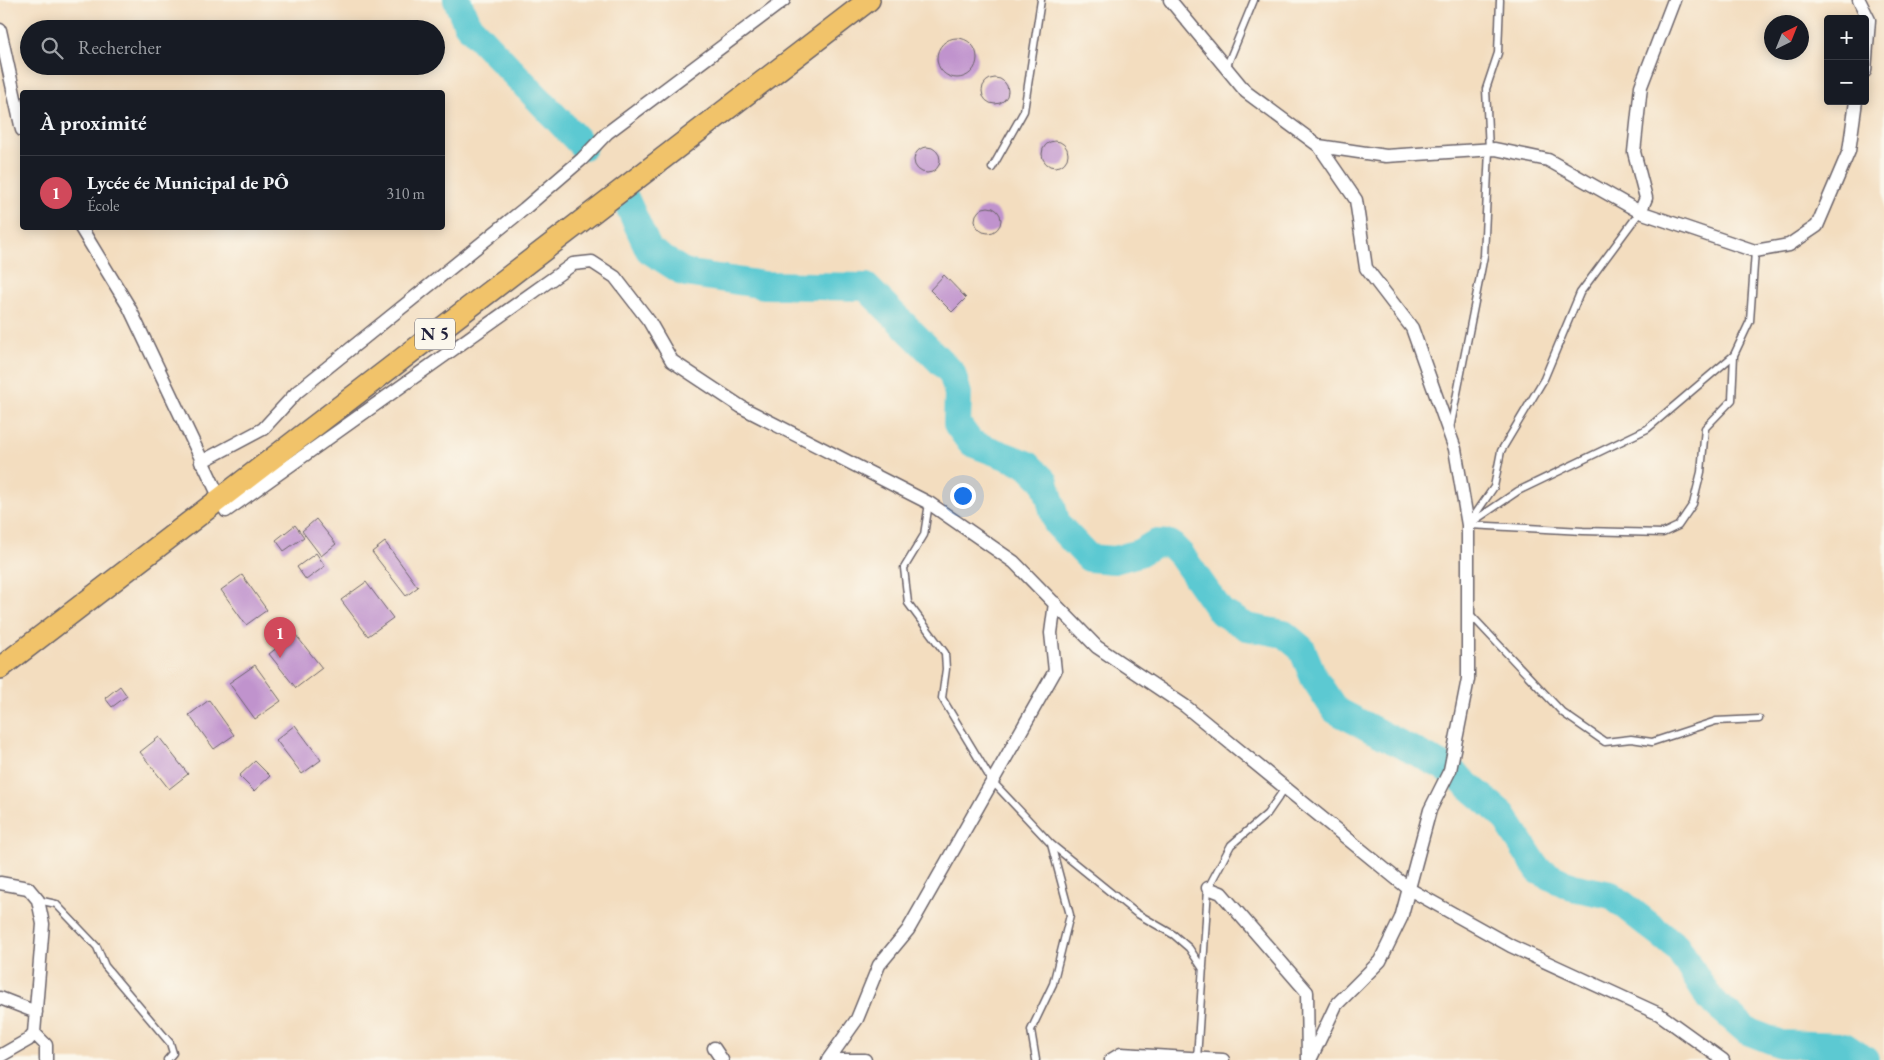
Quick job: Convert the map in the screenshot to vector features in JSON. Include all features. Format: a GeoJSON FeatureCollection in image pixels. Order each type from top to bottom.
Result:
{"type":"FeatureCollection","features":[{"type":"Feature","properties":{"kind":"highway","name":"N 5"},"geometry":{"type":"LineString","coordinates":[[0,668],[869,0]]}},
{"type":"Feature","properties":{"kind":"street"},"geometry":{"type":"LineString","coordinates":[[201,462],[263,429],[297,392],[524,209],[582,159],[607,133],[784,0]]}},
{"type":"Feature","properties":{"kind":"street"},"geometry":{"type":"LineString","coordinates":[[1170,0],[1246,92],[1319,146],[1356,200],[1366,268],[1412,328],[1455,449],[1468,525],[1468,679],[1450,770],[1430,810],[1400,918],[1380,961],[1336,1005],[1309,1060]]}},
{"type":"Feature","properties":{"kind":"street"},"geometry":{"type":"LineString","coordinates":[[1640,212],[1646,198],[1634,152],[1641,86],[1674,0]]}},
{"type":"Feature","properties":{"kind":"street"},"geometry":{"type":"LineString","coordinates":[[1859,0],[1868,20],[1866,60]]}},
{"type":"Feature","properties":{"kind":"street"},"geometry":{"type":"LineString","coordinates":[[0,30],[20,121]]}},
{"type":"Feature","properties":{"kind":"street"},"geometry":{"type":"LineString","coordinates":[[1319,146],[1386,156],[1489,150],[1548,160],[1640,212],[1755,251],[1789,245],[1818,226],[1849,151],[1855,105]]}},
{"type":"Feature","properties":{"kind":"street"},"geometry":{"type":"LineString","coordinates":[[82,230],[129,307],[201,462],[226,511],[573,264],[592,262],[615,277],[649,321],[672,361],[743,408],[929,502],[1014,562],[1097,647],[1185,706],[1409,889],[1511,946],[1659,1014],[1723,1060]]}},
{"type":"Feature","properties":{"kind":"street"},"geometry":{"type":"LineString","coordinates":[[828,1060],[857,1019],[879,965],[908,930],[1055,671],[1052,633],[1055,603]]}},
{"type":"Feature","properties":{"kind":"street"},"geometry":{"type":"LineString","coordinates":[[0,882],[28,888],[38,900],[43,924],[34,1033],[28,1040],[0,1056]]}},
{"type":"Feature","properties":{"kind":"street"},"geometry":{"type":"LineString","coordinates":[[1208,888],[1221,893],[1306,992],[1309,1060]]}},
{"type":"Feature","properties":{"kind":"street"},"geometry":{"type":"LineString","coordinates":[[0,998],[36,1012]]}},
{"type":"Feature","properties":{"kind":"street"},"geometry":{"type":"LineString","coordinates":[[34,1033],[46,1045],[46,1060]]}},
{"type":"Feature","properties":{"kind":"street"},"geometry":{"type":"LineString","coordinates":[[714,1048],[722,1060]]}},
{"type":"Feature","properties":{"kind":"street"},"geometry":{"type":"LineString","coordinates":[[1111,1060],[1121,1054],[1222,1060]]}},
{"type":"Feature","properties":{"kind":"street"},"geometry":{"type":"LineString","coordinates":[[828,1060],[865,1060]]}},
{"type":"Feature","properties":{"kind":"lane"},"geometry":{"type":"LineString","coordinates":[[992,168],[1024,111],[1040,0]]}},
{"type":"Feature","properties":{"kind":"lane"},"geometry":{"type":"LineString","coordinates":[[1226,68],[1254,0]]}},
{"type":"Feature","properties":{"kind":"lane"},"geometry":{"type":"LineString","coordinates":[[1449,434],[1484,256],[1489,150],[1486,89],[1498,53],[1500,0]]}},
{"type":"Feature","properties":{"kind":"lane"},"geometry":{"type":"LineString","coordinates":[[1468,525],[1494,487],[1501,451],[1544,379],[1580,293],[1640,212]]}},
{"type":"Feature","properties":{"kind":"lane"},"geometry":{"type":"LineString","coordinates":[[1468,525],[1663,533],[1678,526],[1693,504],[1701,472],[1705,428],[1732,400],[1734,355],[1750,321],[1755,251]]}},
{"type":"Feature","properties":{"kind":"lane"},"geometry":{"type":"LineString","coordinates":[[1468,525],[1518,491],[1647,429],[1734,355]]}},
{"type":"Feature","properties":{"kind":"lane"},"geometry":{"type":"LineString","coordinates":[[929,502],[924,535],[904,568],[908,603],[944,653],[946,669],[942,698],[992,781],[1051,844],[1136,913],[1174,935],[1190,948],[1203,968]]}},
{"type":"Feature","properties":{"kind":"lane"},"geometry":{"type":"LineString","coordinates":[[1468,612],[1563,713],[1605,742],[1631,739],[1652,742],[1716,721],[1759,719]]}},
{"type":"Feature","properties":{"kind":"lane"},"geometry":{"type":"LineString","coordinates":[[1197,1058],[1208,888],[1231,845],[1267,814],[1285,788]]}},
{"type":"Feature","properties":{"kind":"lane"},"geometry":{"type":"LineString","coordinates":[[1036,1060],[1031,1030],[1053,984],[1070,916],[1051,844]]}},
{"type":"Feature","properties":{"kind":"lane"},"geometry":{"type":"LineString","coordinates":[[38,900],[56,904],[98,947],[105,966],[170,1042],[173,1054],[167,1060]]}},
{"type":"Feature","properties":{"kind":"building"},"geometry":{"type":"Polygon","coordinates":[[[957,38],[968,41],[974,47],[977,58],[974,69],[968,75],[957,78],[946,75],[940,69],[937,58],[940,47],[946,41],[957,38]]]}},
{"type":"Feature","properties":{"kind":"building"},"geometry":{"type":"Polygon","coordinates":[[[995,78],[1004,82],[1008,91],[1004,100],[995,104],[986,100],[982,91],[986,82],[995,78]]]}},
{"type":"Feature","properties":{"kind":"building"},"geometry":{"type":"Polygon","coordinates":[[[1055,141],[1064,145],[1068,154],[1064,163],[1055,167],[1046,163],[1042,154],[1046,145],[1055,141]]]}},
{"type":"Feature","properties":{"kind":"building"},"geometry":{"type":"Polygon","coordinates":[[[927,147],[936,151],[940,160],[936,169],[927,173],[918,169],[914,160],[918,151],[927,147]]]}},
{"type":"Feature","properties":{"kind":"building"},"geometry":{"type":"Polygon","coordinates":[[[988,207],[997,211],[1001,220],[997,229],[988,233],[979,229],[975,220],[979,211],[988,207]]]}},
{"type":"Feature","properties":{"kind":"building"},"geometry":{"type":"Polygon","coordinates":[[[944,275],[966,298],[952,312],[930,290],[944,275]]]}},
{"type":"Feature","properties":{"kind":"building"},"geometry":{"type":"Polygon","coordinates":[[[316,519],[336,544],[321,556],[302,531],[316,519]]]}},
{"type":"Feature","properties":{"kind":"building"},"geometry":{"type":"Polygon","coordinates":[[[295,525],[304,537],[284,551],[276,540],[295,525]]]}},
{"type":"Feature","properties":{"kind":"building"},"geometry":{"type":"Polygon","coordinates":[[[385,542],[418,587],[406,596],[372,552],[385,542]]]}},
{"type":"Feature","properties":{"kind":"building"},"geometry":{"type":"Polygon","coordinates":[[[316,553],[325,566],[306,580],[297,567],[316,553]]]}},
{"type":"Feature","properties":{"kind":"building"},"geometry":{"type":"Polygon","coordinates":[[[242,575],[267,610],[246,625],[221,590],[242,575]]]}},
{"type":"Feature","properties":{"kind":"building"},"geometry":{"type":"Polygon","coordinates":[[[366,582],[393,618],[368,636],[341,600],[366,582]]]}},
{"type":"Feature","properties":{"kind":"building"},"geometry":{"type":"Polygon","coordinates":[[[295,634],[322,668],[296,688],[269,654],[295,634]]]}},
{"type":"Feature","properties":{"kind":"building"},"geometry":{"type":"Polygon","coordinates":[[[255,665],[281,701],[255,719],[229,683],[255,665]]]}},
{"type":"Feature","properties":{"kind":"building"},"geometry":{"type":"Polygon","coordinates":[[[120,686],[127,696],[112,707],[105,698],[120,686]]]}},
{"type":"Feature","properties":{"kind":"building"},"geometry":{"type":"Polygon","coordinates":[[[209,700],[234,735],[214,749],[189,715],[209,700]]]}},
{"type":"Feature","properties":{"kind":"building"},"geometry":{"type":"Polygon","coordinates":[[[295,725],[321,760],[302,774],[276,740],[295,725]]]}},
{"type":"Feature","properties":{"kind":"building"},"geometry":{"type":"Polygon","coordinates":[[[159,737],[188,774],[169,789],[140,752],[159,737]]]}},
{"type":"Feature","properties":{"kind":"building"},"geometry":{"type":"Polygon","coordinates":[[[255,761],[270,776],[254,791],[239,776],[255,761]]]}},
{"type":"Feature","properties":{"kind":"waterway"},"geometry":{"type":"LineString","coordinates":[[457,0],[467,24],[583,146]]}},
{"type":"Feature","properties":{"kind":"waterway"},"geometry":{"type":"LineString","coordinates":[[626,200],[649,250],[685,273],[764,285],[866,287],[952,373],[958,394],[957,424],[971,443],[1027,464],[1045,482],[1057,524],[1089,558],[1114,560],[1139,553],[1156,543],[1170,544],[1181,555],[1221,612],[1247,627],[1284,634],[1302,649],[1314,678],[1335,710],[1450,770],[1503,815],[1539,871],[1572,887],[1611,895],[1678,948],[1709,998],[1747,1031],[1781,1044],[1844,1046],[1865,1060]]}},
{"type":"Feature","properties":{"kind":"place","name":"Lycée ée Municipal de PÔ"},"geometry":{"type":"Point","coordinates":[280,658]}}]}
